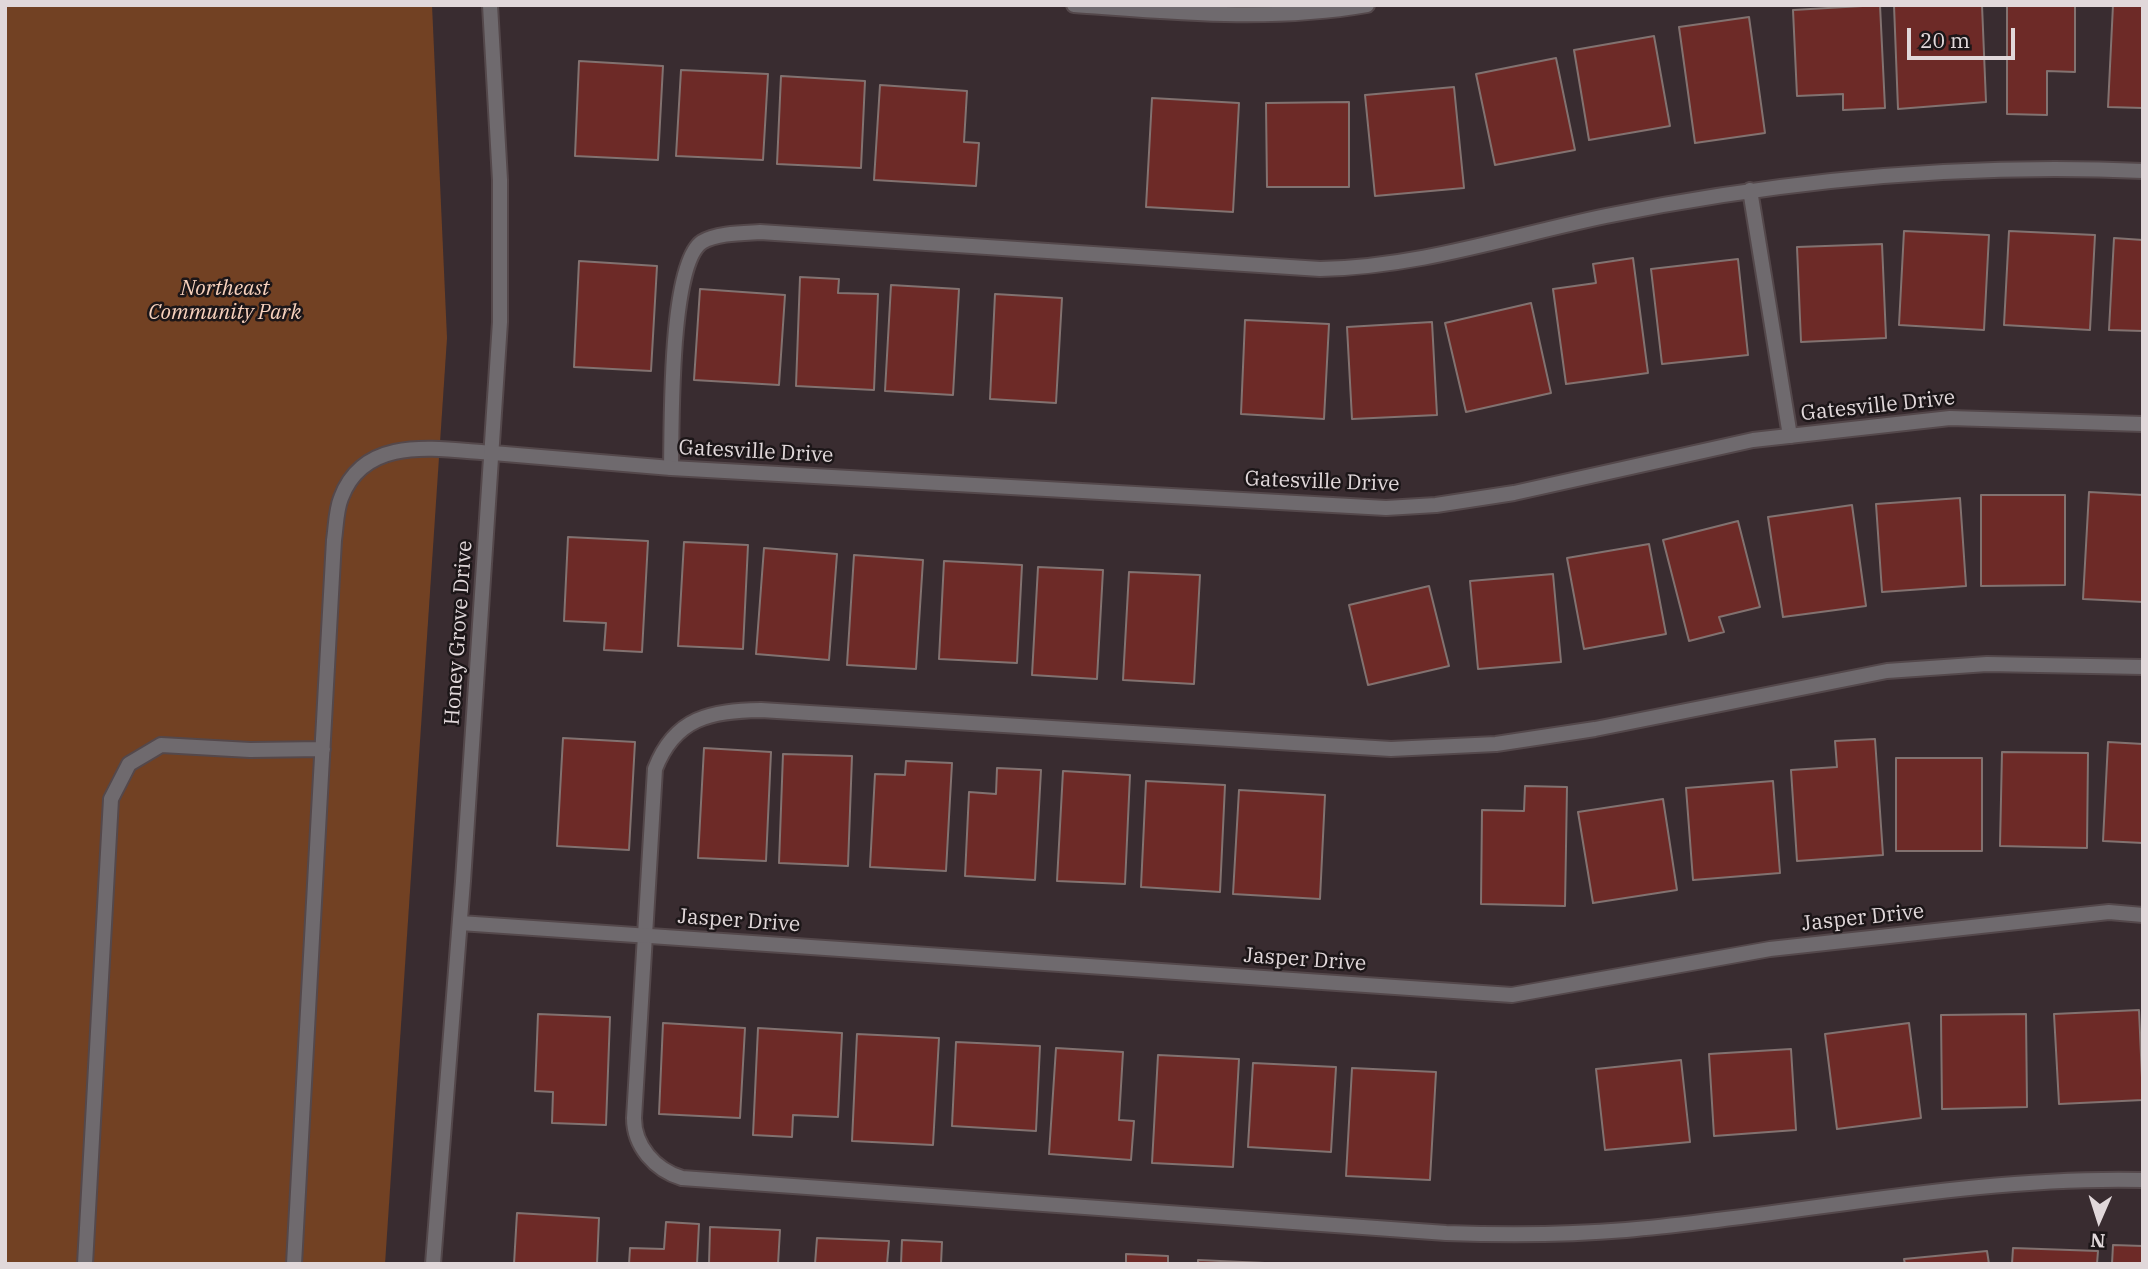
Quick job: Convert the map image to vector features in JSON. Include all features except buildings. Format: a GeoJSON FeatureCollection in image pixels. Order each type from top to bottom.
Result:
{"type":"FeatureCollection","features":[{"type":"Feature","properties":{"kind":"street","name":"Honey Grove Drive"},"geometry":{"type":"LineString","coordinates":[[433,1264],[460,923],[500,322],[500,180],[490,5]]}},
{"type":"Feature","properties":{"kind":"street"},"geometry":{"type":"LineString","coordinates":[[1074,5],[1223,16],[1280,16],[1367,5]]}},
{"type":"Feature","properties":{"kind":"street"},"geometry":{"type":"LineString","coordinates":[[671,468],[676,328],[685,265],[702,241],[716,238],[760,232],[1320,269],[1354,268],[1454,254],[1604,216],[1750,190],[1926,171],[2068,168],[2143,171]]}},
{"type":"Feature","properties":{"kind":"street"},"geometry":{"type":"LineString","coordinates":[[1750,190],[1790,436]]}},
{"type":"Feature","properties":{"kind":"street","name":"Gatesville Drive"},"geometry":{"type":"LineString","coordinates":[[294,1264],[334,540],[341,498],[354,476],[374,458],[393,450],[413,447],[671,468],[1386,508],[1436,505],[1514,493],[1753,440],[1950,418],[2143,425]]}},
{"type":"Feature","properties":{"kind":"street"},"geometry":{"type":"LineString","coordinates":[[2143,667],[1987,664],[1887,671],[1583,731],[1496,744],[1391,749],[761,710],[721,711],[692,721],[673,736],[661,752],[655,769],[634,1131],[647,1155],[670,1174],[682,1178],[1493,1234],[1629,1230],[1979,1185],[2143,1180]]}},
{"type":"Feature","properties":{"kind":"street"},"geometry":{"type":"LineString","coordinates":[[85,1264],[111,799],[118,780],[129,764],[160,745],[250,750],[323,749]]}},
{"type":"Feature","properties":{"kind":"street","name":"Jasper Drive"},"geometry":{"type":"LineString","coordinates":[[460,923],[1512,995],[1770,949],[2109,912],[2143,915]]}},
{"type":"Feature","properties":{"kind":"green space","name":"Northeast Community Park"},"geometry":{"type":"Polygon","coordinates":[[[5,5],[432,5],[447,338],[385,1264],[5,1264],[5,5]]]}}]}
